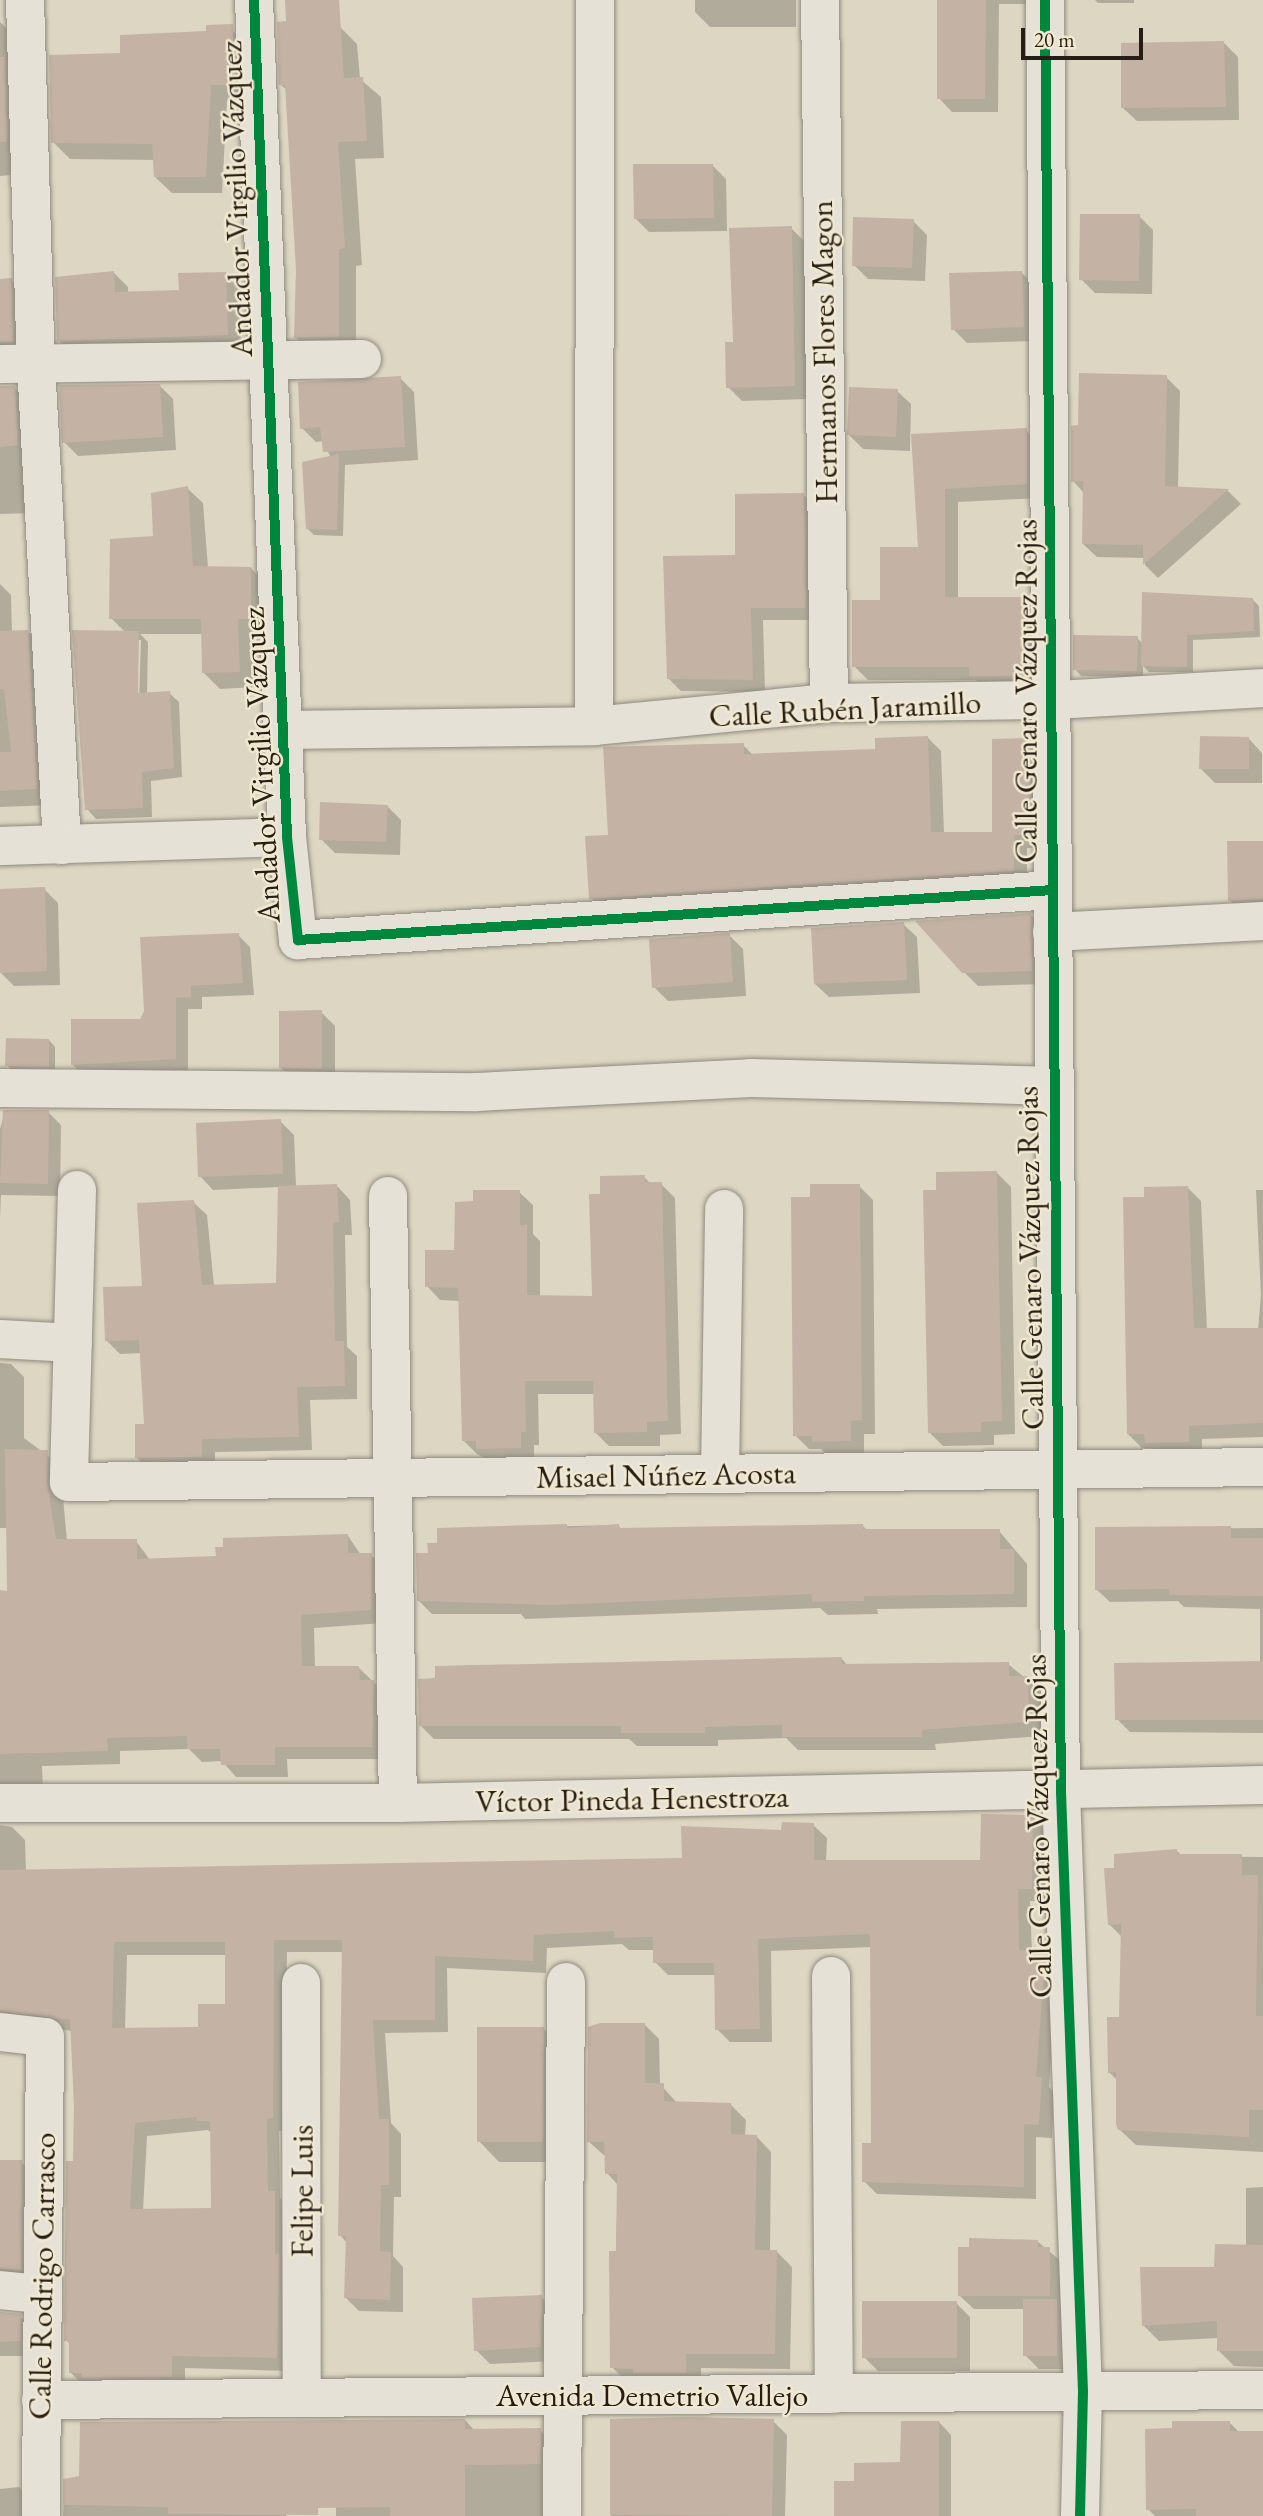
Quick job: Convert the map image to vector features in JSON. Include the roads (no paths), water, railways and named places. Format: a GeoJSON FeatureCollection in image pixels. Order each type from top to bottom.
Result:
{"type":"FeatureCollection","features":[{"type":"Feature","properties":{"kind":"street"},"geometry":{"type":"LineString","coordinates":[[25,0],[18,364],[62,845]]}},
{"type":"Feature","properties":{"kind":"street","name":"Andador Virgilio Vázquez"},"geometry":{"type":"LineString","coordinates":[[254,0],[287,837],[298,940],[1052,890]]}},
{"type":"Feature","properties":{"kind":"street"},"geometry":{"type":"LineString","coordinates":[[594,726],[596,0]]}},
{"type":"Feature","properties":{"kind":"street","name":"Hermanos Flores Magon"},"geometry":{"type":"LineString","coordinates":[[820,0],[829,703]]}},
{"type":"Feature","properties":{"kind":"street","name":"Calle Genaro Vázquez Rojas"},"geometry":{"type":"LineString","coordinates":[[1045,0],[1055,700],[1052,932],[1061,1792],[1083,2392],[1080,2516]]}},
{"type":"Feature","properties":{"kind":"street"},"geometry":{"type":"LineString","coordinates":[[18,364],[362,359]]}},
{"type":"Feature","properties":{"kind":"street","name":"Calle Rubén Jaramillo"},"geometry":{"type":"LineString","coordinates":[[283,730],[594,726],[829,703],[1055,700],[1263,688]]}},
{"type":"Feature","properties":{"kind":"street"},"geometry":{"type":"LineString","coordinates":[[0,846],[287,837]]}},
{"type":"Feature","properties":{"kind":"street"},"geometry":{"type":"LineString","coordinates":[[1052,932],[1263,921]]}},
{"type":"Feature","properties":{"kind":"street"},"geometry":{"type":"LineString","coordinates":[[0,1088],[477,1093],[751,1078],[1055,1086]]}},
{"type":"Feature","properties":{"kind":"street"},"geometry":{"type":"LineString","coordinates":[[0,1339],[73,1343],[77,1190]]}},
{"type":"Feature","properties":{"kind":"street"},"geometry":{"type":"LineString","coordinates":[[388,1196],[396,1478],[398,1803]]}},
{"type":"Feature","properties":{"kind":"street"},"geometry":{"type":"LineString","coordinates":[[720,1474],[723,1209]]}},
{"type":"Feature","properties":{"kind":"street","name":"Misael Núñez Acosta"},"geometry":{"type":"LineString","coordinates":[[73,1343],[69,1482],[1263,1467]]}},
{"type":"Feature","properties":{"kind":"street","name":"Víctor Pineda Henestroza"},"geometry":{"type":"LineString","coordinates":[[0,1803],[398,1803],[1061,1792],[1263,1785]]}},
{"type":"Feature","properties":{"kind":"street"},"geometry":{"type":"LineString","coordinates":[[831,1976],[834,2394]]}},
{"type":"Feature","properties":{"kind":"street"},"geometry":{"type":"LineString","coordinates":[[562,2516],[566,1982]]}},
{"type":"Feature","properties":{"kind":"street","name":"Felipe Luis"},"geometry":{"type":"LineString","coordinates":[[301,1983],[302,2398]]}},
{"type":"Feature","properties":{"kind":"street","name":"Calle Rodrigo Carrasco"},"geometry":{"type":"LineString","coordinates":[[0,2032],[45,2037],[40,2294],[41,2516]]}},
{"type":"Feature","properties":{"kind":"street"},"geometry":{"type":"LineString","coordinates":[[0,2290],[40,2294]]}},
{"type":"Feature","properties":{"kind":"street","name":"Avenida Demetrio Vallejo"},"geometry":{"type":"LineString","coordinates":[[41,2400],[1263,2390]]}}]}
